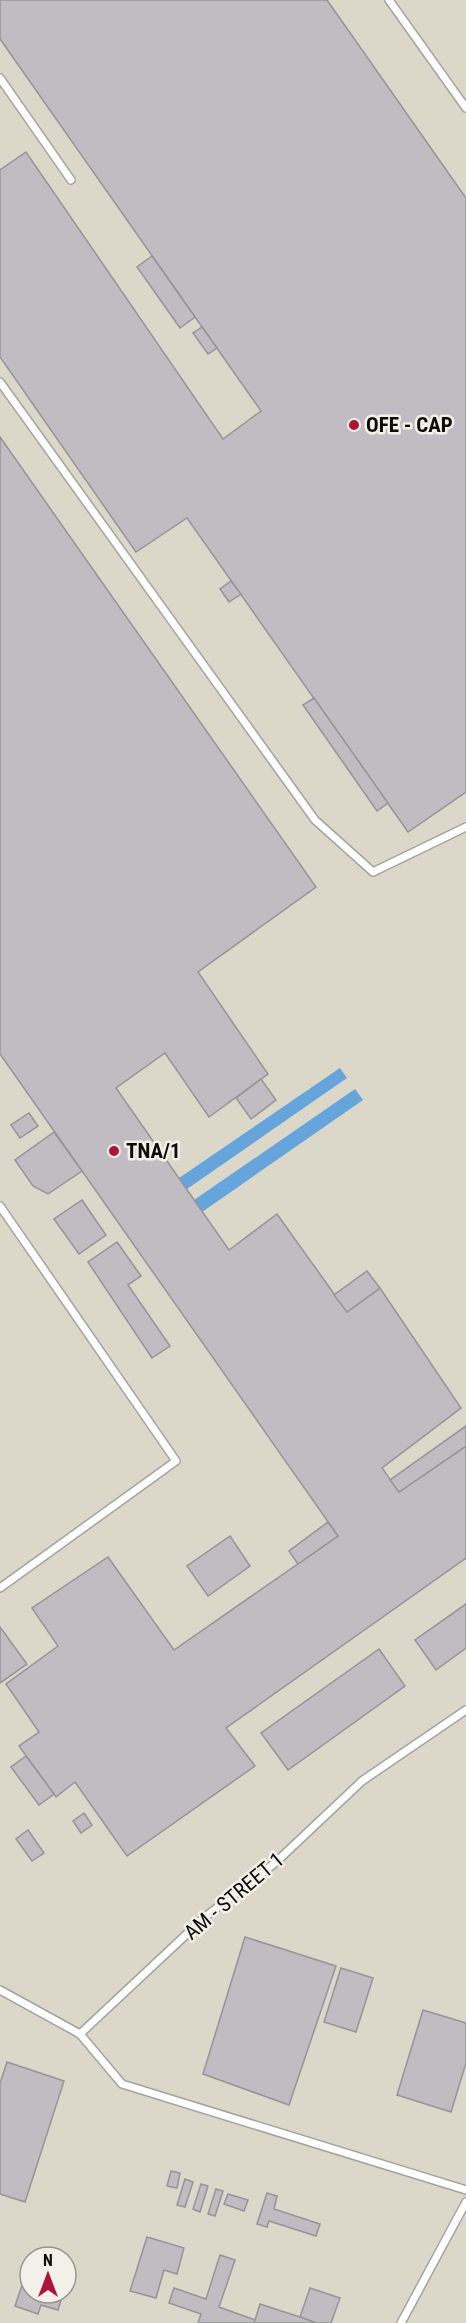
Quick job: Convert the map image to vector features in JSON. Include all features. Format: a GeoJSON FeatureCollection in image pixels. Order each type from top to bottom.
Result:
{"type":"FeatureCollection","features":[{"type":"Feature","properties":{"kind":"lane"},"geometry":{"type":"LineString","coordinates":[[389,0],[466,108]]}},
{"type":"Feature","properties":{"kind":"lane"},"geometry":{"type":"LineString","coordinates":[[0,78],[71,180]]}},
{"type":"Feature","properties":{"kind":"lane"},"geometry":{"type":"LineString","coordinates":[[0,382],[315,820],[373,873],[466,827]]}},
{"type":"Feature","properties":{"kind":"lane"},"geometry":{"type":"LineString","coordinates":[[0,1206],[176,1461],[0,1588]]}},
{"type":"Feature","properties":{"kind":"lane","name":"AM - STREET 1"},"geometry":{"type":"LineString","coordinates":[[80,2034],[205,1917],[275,1863],[362,1781],[466,1710]]}},
{"type":"Feature","properties":{"kind":"lane"},"geometry":{"type":"LineString","coordinates":[[0,1990],[80,2034],[122,2084],[466,2190]]}},
{"type":"Feature","properties":{"kind":"lane"},"geometry":{"type":"LineString","coordinates":[[401,2323],[466,2202]]}},
{"type":"Feature","properties":{"kind":"shaded area"},"geometry":{"type":"Polygon","coordinates":[[[0,0],[466,0],[466,2323],[0,2323],[0,0]]]}},
{"type":"Feature","properties":{"kind":"water"},"geometry":{"type":"Polygon","coordinates":[[[340,1068],[347,1078],[187,1189],[179,1178],[340,1068]]]}},
{"type":"Feature","properties":{"kind":"water"},"geometry":{"type":"Polygon","coordinates":[[[355,1089],[363,1100],[202,1212],[194,1200],[355,1089]]]}},
{"type":"Feature","properties":{"kind":"building","name":"OFE - CAP"},"geometry":{"type":"Polygon","coordinates":[[[0,0],[327,0],[466,198],[466,792],[408,832],[187,518],[136,552],[0,357],[0,170],[26,152],[223,439],[261,411],[0,39],[0,0]]]}},
{"type":"Feature","properties":{"kind":"building"},"geometry":{"type":"Polygon","coordinates":[[[152,256],[195,317],[180,328],[137,267],[152,256]]]}},
{"type":"Feature","properties":{"kind":"building"},"geometry":{"type":"Polygon","coordinates":[[[202,327],[217,348],[208,354],[193,333],[202,327]]]}},
{"type":"Feature","properties":{"kind":"building","name":"TNA/1"},"geometry":{"type":"Polygon","coordinates":[[[0,437],[316,887],[198,972],[268,1074],[209,1117],[165,1053],[116,1088],[229,1250],[277,1214],[347,1312],[380,1288],[461,1408],[382,1468],[399,1492],[466,1446],[466,1558],[226,1728],[255,1766],[127,1856],[75,1782],[56,1797],[19,1746],[39,1732],[6,1684],[58,1646],[32,1608],[108,1557],[174,1650],[338,1536],[0,1054],[0,437]]]}},
{"type":"Feature","properties":{"kind":"building"},"geometry":{"type":"Polygon","coordinates":[[[231,581],[241,594],[229,602],[220,589],[231,581]]]}},
{"type":"Feature","properties":{"kind":"building"},"geometry":{"type":"Polygon","coordinates":[[[314,698],[388,803],[377,811],[303,705],[314,698]]]}},
{"type":"Feature","properties":{"kind":"building"},"geometry":{"type":"Polygon","coordinates":[[[261,1079],[276,1100],[251,1119],[236,1098],[261,1079]]]}},
{"type":"Feature","properties":{"kind":"building"},"geometry":{"type":"Polygon","coordinates":[[[29,1113],[38,1126],[20,1138],[11,1125],[29,1113]]]}},
{"type":"Feature","properties":{"kind":"building"},"geometry":{"type":"Polygon","coordinates":[[[54,1132],[82,1171],[48,1194],[33,1186],[15,1160],[54,1132]]]}},
{"type":"Feature","properties":{"kind":"building"},"geometry":{"type":"Polygon","coordinates":[[[82,1200],[106,1235],[79,1254],[54,1219],[82,1200]]]}},
{"type":"Feature","properties":{"kind":"building"},"geometry":{"type":"Polygon","coordinates":[[[117,1242],[141,1276],[128,1285],[170,1346],[152,1358],[88,1262],[117,1242]]]}},
{"type":"Feature","properties":{"kind":"building"},"geometry":{"type":"Polygon","coordinates":[[[367,1271],[380,1288],[347,1312],[334,1295],[367,1271]]]}},
{"type":"Feature","properties":{"kind":"building"},"geometry":{"type":"Polygon","coordinates":[[[466,1426],[466,1446],[399,1492],[390,1480],[466,1426]]]}},
{"type":"Feature","properties":{"kind":"building"},"geometry":{"type":"Polygon","coordinates":[[[328,1522],[338,1536],[298,1564],[289,1551],[328,1522]]]}},
{"type":"Feature","properties":{"kind":"building"},"geometry":{"type":"Polygon","coordinates":[[[230,1536],[250,1566],[208,1596],[187,1566],[230,1536]]]}},
{"type":"Feature","properties":{"kind":"building"},"geometry":{"type":"Polygon","coordinates":[[[466,1604],[466,1648],[436,1670],[415,1640],[466,1604]]]}},
{"type":"Feature","properties":{"kind":"building"},"geometry":{"type":"Polygon","coordinates":[[[0,1627],[27,1664],[0,1683],[0,1627]]]}},
{"type":"Feature","properties":{"kind":"building"},"geometry":{"type":"Polygon","coordinates":[[[379,1649],[405,1686],[288,1770],[261,1733],[379,1649]]]}},
{"type":"Feature","properties":{"kind":"building"},"geometry":{"type":"Polygon","coordinates":[[[26,1756],[54,1794],[39,1805],[11,1767],[26,1756]]]}},
{"type":"Feature","properties":{"kind":"building"},"geometry":{"type":"Polygon","coordinates":[[[84,1813],[92,1825],[81,1833],[73,1821],[84,1813]]]}},
{"type":"Feature","properties":{"kind":"building"},"geometry":{"type":"Polygon","coordinates":[[[28,1830],[44,1853],[32,1861],[16,1839],[28,1830]]]}},
{"type":"Feature","properties":{"kind":"building"},"geometry":{"type":"Polygon","coordinates":[[[245,1937],[336,1966],[289,2105],[203,2074],[245,1937]]]}},
{"type":"Feature","properties":{"kind":"building"},"geometry":{"type":"Polygon","coordinates":[[[341,1968],[373,1978],[356,2032],[324,2022],[341,1968]]]}},
{"type":"Feature","properties":{"kind":"building"},"geometry":{"type":"Polygon","coordinates":[[[423,2010],[466,2023],[466,2063],[451,2112],[397,2095],[423,2010]]]}},
{"type":"Feature","properties":{"kind":"building"},"geometry":{"type":"Polygon","coordinates":[[[7,2062],[64,2081],[25,2202],[0,2194],[0,2083],[7,2062]]]}},
{"type":"Feature","properties":{"kind":"building"},"geometry":{"type":"Polygon","coordinates":[[[171,2171],[180,2173],[177,2188],[167,2186],[171,2171]]]}},
{"type":"Feature","properties":{"kind":"building"},"geometry":{"type":"Polygon","coordinates":[[[185,2179],[193,2182],[185,2207],[177,2205],[185,2179]]]}},
{"type":"Feature","properties":{"kind":"building"},"geometry":{"type":"Polygon","coordinates":[[[201,2184],[208,2186],[200,2212],[193,2209],[201,2184]]]}},
{"type":"Feature","properties":{"kind":"building"},"geometry":{"type":"Polygon","coordinates":[[[216,2189],[223,2191],[215,2216],[208,2214],[216,2189]]]}},
{"type":"Feature","properties":{"kind":"building"},"geometry":{"type":"Polygon","coordinates":[[[267,2193],[277,2196],[274,2209],[320,2224],[316,2236],[269,2221],[267,2227],[257,2224],[267,2193]]]}},
{"type":"Feature","properties":{"kind":"building"},"geometry":{"type":"Polygon","coordinates":[[[228,2194],[248,2200],[244,2211],[224,2204],[228,2194]]]}},
{"type":"Feature","properties":{"kind":"building"},"geometry":{"type":"Polygon","coordinates":[[[147,2237],[184,2248],[177,2274],[164,2270],[156,2298],[130,2291],[147,2237]]]}},
{"type":"Feature","properties":{"kind":"building"},"geometry":{"type":"Polygon","coordinates":[[[220,2255],[235,2260],[219,2307],[255,2320],[254,2323],[198,2323],[201,2314],[169,2303],[174,2288],[206,2299],[220,2255]]]}},
{"type":"Feature","properties":{"kind":"building"},"geometry":{"type":"Polygon","coordinates":[[[310,2288],[340,2298],[331,2323],[316,2323],[300,2317],[310,2288]]]}},
{"type":"Feature","properties":{"kind":"building"},"geometry":{"type":"Polygon","coordinates":[[[18,2297],[18,2305],[41,2305],[38,2314],[15,2306],[18,2297]]]}},
{"type":"Feature","properties":{"kind":"building"},"geometry":{"type":"Polygon","coordinates":[[[260,2304],[300,2317],[316,2323],[254,2323],[260,2304]]]}},
{"type":"Feature","properties":{"kind":"building"},"geometry":{"type":"Polygon","coordinates":[[[41,2305],[59,2305],[58,2310],[41,2305]]]}},
{"type":"Feature","properties":{"kind":"place","name":"OFE - CAP"},"geometry":{"type":"Point","coordinates":[354,425]}},
{"type":"Feature","properties":{"kind":"place","name":"TNA/1"},"geometry":{"type":"Point","coordinates":[114,1151]}}]}
